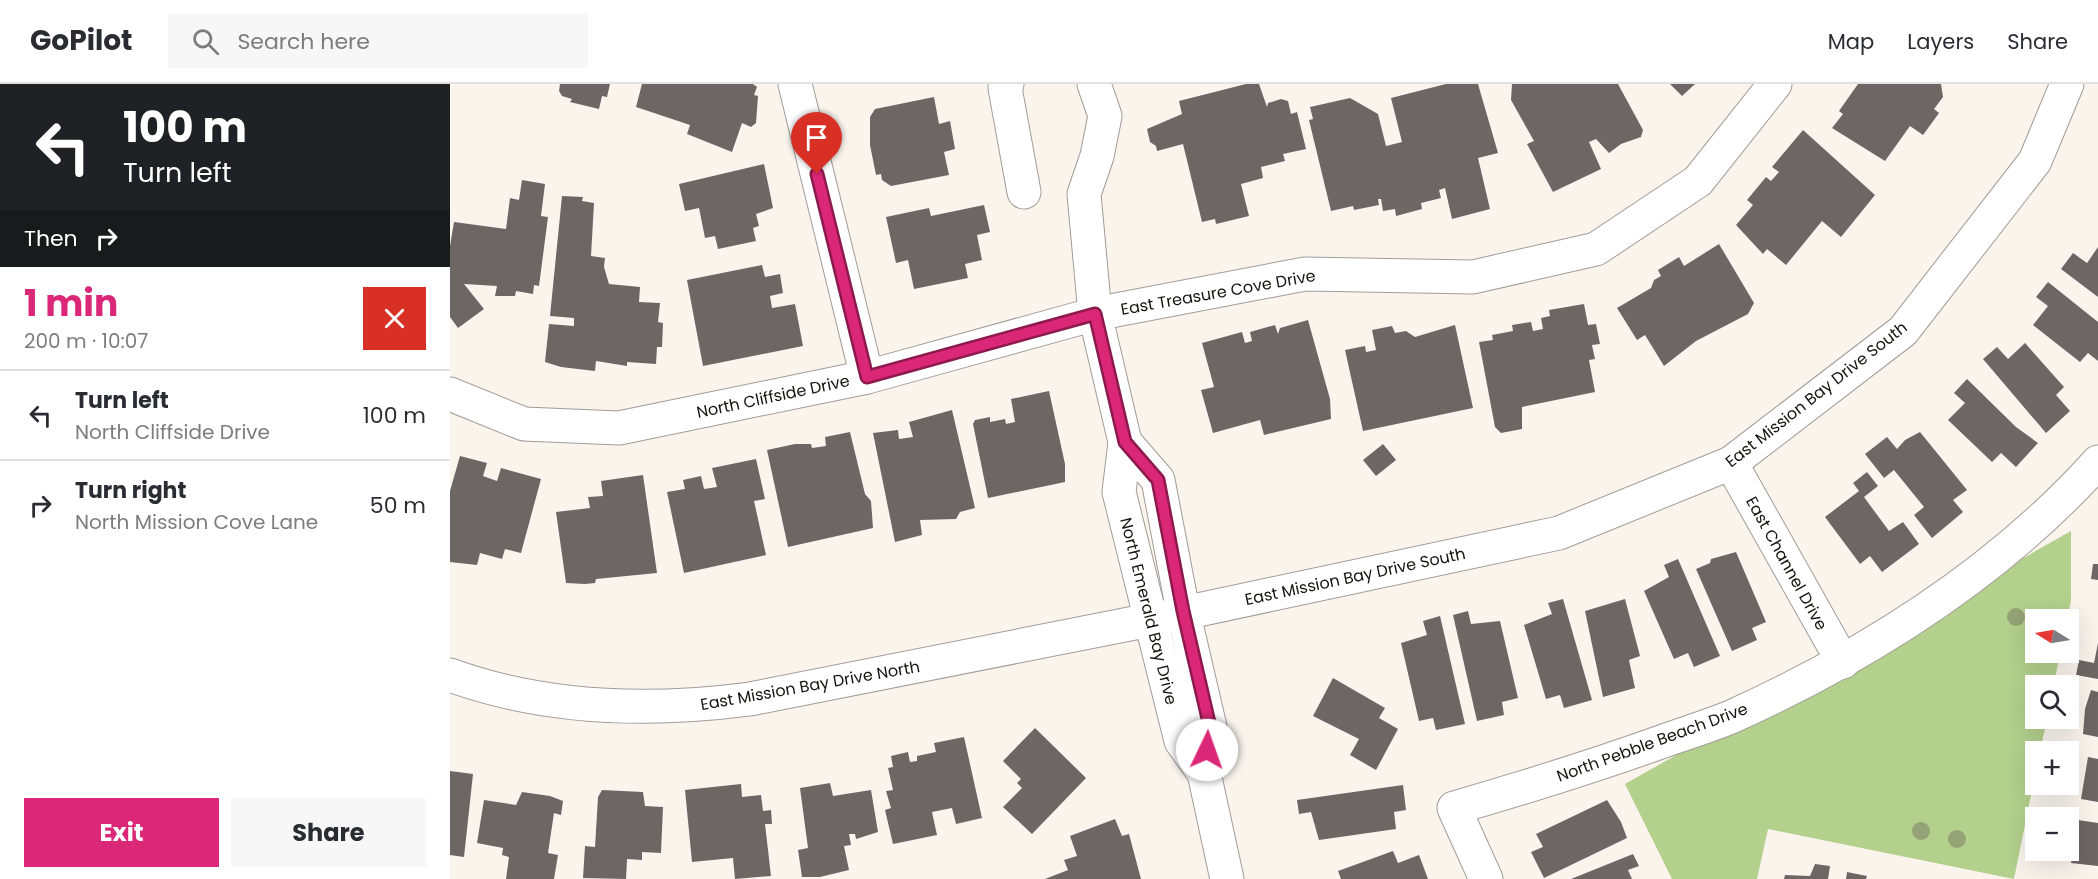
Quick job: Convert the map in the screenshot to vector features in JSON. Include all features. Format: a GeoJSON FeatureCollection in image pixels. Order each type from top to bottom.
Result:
{"type":"FeatureCollection","features":[{"type":"Feature","properties":{"kind":"street"},"geometry":{"type":"LineString","coordinates":[[795,84],[867,377]]}},
{"type":"Feature","properties":{"kind":"street"},"geometry":{"type":"LineString","coordinates":[[1007,84],[1005,88],[1024,192]]}},
{"type":"Feature","properties":{"kind":"street","name":"North Emerald Bay Drive"},"geometry":{"type":"LineString","coordinates":[[1094,84],[1105,116],[1097,156],[1084,194],[1095,314],[1125,442],[1158,480],[1167,615],[1210,727],[1204,773],[1227,879]]}},
{"type":"Feature","properties":{"kind":"street","name":"East Treasure Cove Drive"},"geometry":{"type":"LineString","coordinates":[[1095,314],[1305,274],[1473,277],[1596,249],[1698,180],[1775,84]]}},
{"type":"Feature","properties":{"kind":"street","name":"East Mission Bay Drive South"},"geometry":{"type":"LineString","coordinates":[[1167,615],[1559,533],[1731,464],[1903,331],[2035,162],[2067,84]]}},
{"type":"Feature","properties":{"kind":"street","name":"North Cliffside Drive"},"geometry":{"type":"LineString","coordinates":[[450,394],[524,424],[619,428],[867,377],[1095,314]]}},
{"type":"Feature","properties":{"kind":"street","name":"North Pebble Beach Drive"},"geometry":{"type":"LineString","coordinates":[[1486,879],[1454,808],[1578,771],[1729,717],[1842,662],[1947,597],[2065,499],[2098,462]]}},
{"type":"Feature","properties":{"kind":"street","name":"East Channel Drive"},"geometry":{"type":"LineString","coordinates":[[1731,464],[1842,662]]}},
{"type":"Feature","properties":{"kind":"street","name":"East Mission Bay Drive North"},"geometry":{"type":"LineString","coordinates":[[450,675],[510,691],[574,703],[639,708],[694,706],[750,699],[1167,615]]}},
{"type":"Feature","properties":{"kind":"green space"},"geometry":{"type":"Polygon","coordinates":[[[2071,531],[2069,609],[2025,609],[2025,663],[2058,663],[2056,675],[2025,675],[2025,729],[2045,729],[2042,741],[2025,741],[2025,795],[2031,795],[2029,807],[2025,807],[2025,825],[2014,879],[1768,829],[1757,879],[1672,879],[1625,784],[2071,531]]]}},
{"type":"Feature","properties":{"kind":"building"},"geometry":{"type":"Polygon","coordinates":[[[560,84],[610,84],[607,97],[602,96],[599,109],[570,102],[572,99],[562,96],[559,91],[560,84]]]}},
{"type":"Feature","properties":{"kind":"building"},"geometry":{"type":"Polygon","coordinates":[[[642,84],[753,84],[757,87],[754,95],[758,96],[756,123],[751,127],[742,123],[732,152],[687,134],[690,125],[636,107],[642,84]]]}},
{"type":"Feature","properties":{"kind":"building"},"geometry":{"type":"Polygon","coordinates":[[[1246,84],[1259,84],[1267,107],[1268,103],[1281,99],[1288,101],[1291,114],[1297,112],[1306,149],[1283,154],[1285,161],[1261,167],[1263,178],[1241,184],[1249,216],[1216,224],[1215,219],[1202,222],[1183,144],[1157,151],[1156,146],[1150,142],[1147,129],[1182,114],[1179,101],[1246,84]]]}},
{"type":"Feature","properties":{"kind":"building"},"geometry":{"type":"Polygon","coordinates":[[[1446,84],[1478,84],[1498,153],[1478,158],[1490,209],[1452,219],[1445,188],[1439,190],[1441,198],[1421,203],[1422,209],[1396,216],[1395,209],[1383,211],[1381,199],[1378,199],[1379,205],[1354,210],[1353,206],[1331,211],[1309,120],[1313,119],[1310,107],[1350,98],[1378,114],[1386,146],[1402,142],[1391,98],[1446,84]]]}},
{"type":"Feature","properties":{"kind":"building"},"geometry":{"type":"Polygon","coordinates":[[[1512,84],[1618,84],[1643,130],[1641,137],[1621,144],[1609,153],[1596,139],[1589,142],[1601,169],[1553,192],[1527,144],[1534,141],[1511,100],[1512,84]]]}},
{"type":"Feature","properties":{"kind":"building"},"geometry":{"type":"Polygon","coordinates":[[[1670,84],[1695,84],[1682,96],[1670,84]]]}},
{"type":"Feature","properties":{"kind":"building"},"geometry":{"type":"Polygon","coordinates":[[[1858,84],[1941,84],[1943,97],[1934,109],[1939,113],[1923,135],[1910,126],[1885,161],[1832,128],[1843,114],[1839,111],[1858,84]]]}},
{"type":"Feature","properties":{"kind":"building"},"geometry":{"type":"Polygon","coordinates":[[[934,97],[939,124],[950,121],[955,149],[944,152],[949,175],[891,186],[882,180],[881,174],[876,175],[870,145],[870,117],[875,109],[934,97]]]}},
{"type":"Feature","properties":{"kind":"building"},"geometry":{"type":"Polygon","coordinates":[[[1803,130],[1875,195],[1841,237],[1822,221],[1786,265],[1767,249],[1763,254],[1736,225],[1753,205],[1747,200],[1766,177],[1771,181],[1779,172],[1772,167],[1803,130]]]}},
{"type":"Feature","properties":{"kind":"building"},"geometry":{"type":"Polygon","coordinates":[[[764,164],[773,208],[756,214],[759,226],[753,228],[756,241],[718,249],[715,236],[705,238],[699,208],[685,211],[679,184],[764,164]]]}},
{"type":"Feature","properties":{"kind":"building"},"geometry":{"type":"Polygon","coordinates":[[[522,180],[545,184],[541,216],[548,217],[539,286],[534,285],[533,294],[516,291],[515,296],[495,296],[497,286],[464,284],[484,309],[458,328],[450,317],[450,246],[454,222],[506,229],[510,198],[519,200],[522,180]]]}},
{"type":"Feature","properties":{"kind":"building"},"geometry":{"type":"Polygon","coordinates":[[[562,196],[583,197],[582,201],[594,203],[591,256],[605,258],[604,267],[609,284],[640,287],[639,302],[660,303],[658,322],[663,323],[662,347],[657,347],[656,364],[627,362],[627,366],[596,361],[595,371],[561,367],[545,362],[549,324],[574,326],[574,318],[550,316],[562,196]]]}},
{"type":"Feature","properties":{"kind":"building"},"geometry":{"type":"Polygon","coordinates":[[[984,205],[990,232],[977,235],[982,260],[965,264],[968,278],[914,289],[908,260],[896,263],[886,217],[929,208],[931,216],[984,205]]]}},
{"type":"Feature","properties":{"kind":"building"},"geometry":{"type":"Polygon","coordinates":[[[1719,244],[1754,303],[1748,314],[1696,341],[1664,366],[1645,335],[1637,340],[1617,308],[1651,288],[1654,280],[1661,276],[1658,270],[1679,257],[1684,266],[1719,244]]]}},
{"type":"Feature","properties":{"kind":"building"},"geometry":{"type":"Polygon","coordinates":[[[2098,247],[2098,297],[2061,269],[2073,253],[2087,263],[2098,247]]]}},
{"type":"Feature","properties":{"kind":"building"},"geometry":{"type":"Polygon","coordinates":[[[762,265],[765,277],[780,274],[783,293],[770,296],[772,308],[795,304],[803,346],[703,366],[687,280],[762,265]]]}},
{"type":"Feature","properties":{"kind":"building"},"geometry":{"type":"Polygon","coordinates":[[[2048,282],[2098,322],[2098,361],[2088,353],[2080,362],[2033,325],[2048,306],[2036,297],[2048,282]]]}},
{"type":"Feature","properties":{"kind":"building"},"geometry":{"type":"Polygon","coordinates":[[[1584,304],[1588,325],[1596,324],[1600,344],[1592,345],[1595,359],[1589,360],[1595,392],[1522,407],[1522,429],[1501,433],[1495,427],[1479,342],[1493,340],[1492,335],[1513,331],[1512,325],[1531,322],[1533,331],[1543,329],[1541,318],[1550,316],[1549,310],[1584,304]]]}},
{"type":"Feature","properties":{"kind":"building"},"geometry":{"type":"Polygon","coordinates":[[[1308,320],[1330,399],[1331,419],[1264,435],[1260,420],[1213,433],[1201,390],[1214,387],[1202,343],[1242,332],[1245,343],[1252,341],[1250,332],[1275,325],[1278,334],[1280,328],[1308,320]]]}},
{"type":"Feature","properties":{"kind":"building"},"geometry":{"type":"Polygon","coordinates":[[[1455,325],[1473,408],[1363,431],[1345,350],[1365,346],[1366,352],[1376,350],[1372,330],[1392,326],[1395,333],[1406,331],[1415,337],[1455,325]]]}},
{"type":"Feature","properties":{"kind":"building"},"geometry":{"type":"Polygon","coordinates":[[[2025,343],[2064,387],[2056,395],[2070,411],[2046,433],[1983,359],[1997,347],[2008,359],[2025,343]]]}},
{"type":"Feature","properties":{"kind":"building"},"geometry":{"type":"Polygon","coordinates":[[[1967,379],[2016,427],[2038,443],[2016,467],[2001,453],[1992,462],[1948,420],[1965,403],[1954,393],[1967,379]]]}},
{"type":"Feature","properties":{"kind":"building"},"geometry":{"type":"Polygon","coordinates":[[[1049,391],[1065,464],[1065,482],[988,498],[973,424],[975,420],[990,417],[990,422],[1005,419],[1006,424],[1015,422],[1011,399],[1049,391]]]}},
{"type":"Feature","properties":{"kind":"building"},"geometry":{"type":"Polygon","coordinates":[[[952,410],[975,508],[960,512],[956,519],[920,520],[922,535],[895,542],[873,433],[898,430],[899,439],[913,437],[909,422],[952,410]]]}},
{"type":"Feature","properties":{"kind":"building"},"geometry":{"type":"Polygon","coordinates":[[[850,432],[865,494],[871,501],[873,528],[788,547],[767,450],[795,444],[811,444],[812,448],[826,446],[825,437],[850,432]]]}},
{"type":"Feature","properties":{"kind":"building"},"geometry":{"type":"Polygon","coordinates":[[[1920,432],[1967,490],[1953,500],[1963,512],[1932,538],[1914,515],[1924,507],[1894,470],[1884,478],[1865,454],[1887,437],[1897,449],[1905,440],[1920,432]]]}},
{"type":"Feature","properties":{"kind":"building"},"geometry":{"type":"Polygon","coordinates":[[[1383,444],[1396,460],[1376,476],[1363,460],[1383,444]]]}},
{"type":"Feature","properties":{"kind":"building"},"geometry":{"type":"Polygon","coordinates":[[[460,456],[487,463],[483,476],[497,481],[501,468],[541,479],[521,553],[505,549],[502,559],[480,553],[477,565],[450,562],[450,491],[460,456]]]}},
{"type":"Feature","properties":{"kind":"building"},"geometry":{"type":"Polygon","coordinates":[[[756,459],[765,499],[754,501],[766,555],[684,573],[667,492],[685,489],[683,480],[701,476],[704,489],[717,487],[712,468],[756,459]]]}},
{"type":"Feature","properties":{"kind":"building"},"geometry":{"type":"Polygon","coordinates":[[[1867,472],[1878,486],[1864,497],[1889,531],[1903,522],[1919,544],[1882,572],[1870,556],[1860,564],[1825,517],[1859,491],[1853,483],[1867,472]]]}},
{"type":"Feature","properties":{"kind":"building"},"geometry":{"type":"Polygon","coordinates":[[[643,475],[657,573],[596,579],[595,583],[566,583],[556,512],[590,508],[588,497],[603,496],[601,481],[643,475]]]}},
{"type":"Feature","properties":{"kind":"building"},"geometry":{"type":"Polygon","coordinates":[[[1736,552],[1766,622],[1752,628],[1757,640],[1732,651],[1696,569],[1710,563],[1711,559],[1736,552]]]}},
{"type":"Feature","properties":{"kind":"building"},"geometry":{"type":"Polygon","coordinates":[[[1678,559],[1720,656],[1694,667],[1688,653],[1674,659],[1644,591],[1669,577],[1664,565],[1678,559]]]}},
{"type":"Feature","properties":{"kind":"building"},"geometry":{"type":"Polygon","coordinates":[[[2093,564],[2098,564],[2098,580],[2091,579],[2093,564]]]}},
{"type":"Feature","properties":{"kind":"building"},"geometry":{"type":"Polygon","coordinates":[[[1563,599],[1592,700],[1564,708],[1560,695],[1546,699],[1524,625],[1552,614],[1548,603],[1563,599]]]}},
{"type":"Feature","properties":{"kind":"building"},"geometry":{"type":"Polygon","coordinates":[[[1625,599],[1640,656],[1629,660],[1635,688],[1603,697],[1585,611],[1625,599]]]}},
{"type":"Feature","properties":{"kind":"building"},"geometry":{"type":"Polygon","coordinates":[[[1468,611],[1471,624],[1500,621],[1518,698],[1502,702],[1504,715],[1477,721],[1453,615],[1468,611]]]}},
{"type":"Feature","properties":{"kind":"building"},"geometry":{"type":"Polygon","coordinates":[[[1440,616],[1465,724],[1436,730],[1433,718],[1419,721],[1401,643],[1427,635],[1423,621],[1440,616]]]}},
{"type":"Feature","properties":{"kind":"building"},"geometry":{"type":"Polygon","coordinates":[[[2098,643],[2098,679],[2076,675],[2079,660],[2094,663],[2098,643]]]}},
{"type":"Feature","properties":{"kind":"building"},"geometry":{"type":"Polygon","coordinates":[[[1333,678],[1385,708],[1379,718],[1398,729],[1376,770],[1350,755],[1359,739],[1313,716],[1333,678]]]}},
{"type":"Feature","properties":{"kind":"building"},"geometry":{"type":"Polygon","coordinates":[[[2091,690],[2098,692],[2098,737],[2083,734],[2085,709],[2091,690]]]}},
{"type":"Feature","properties":{"kind":"building"},"geometry":{"type":"Polygon","coordinates":[[[1035,728],[1086,778],[1032,834],[1003,807],[1022,788],[1017,783],[1021,779],[1003,761],[1035,728]]]}},
{"type":"Feature","properties":{"kind":"building"},"geometry":{"type":"Polygon","coordinates":[[[964,737],[982,818],[956,824],[952,808],[932,812],[937,835],[893,844],[885,810],[891,808],[886,791],[893,790],[888,768],[893,767],[891,756],[908,752],[910,762],[917,761],[917,756],[936,752],[934,743],[964,737]]]}},
{"type":"Feature","properties":{"kind":"building"},"geometry":{"type":"Polygon","coordinates":[[[2088,757],[2098,759],[2098,802],[2081,799],[2088,757]]]}},
{"type":"Feature","properties":{"kind":"building"},"geometry":{"type":"Polygon","coordinates":[[[450,771],[473,774],[464,857],[450,855],[450,771]]]}},
{"type":"Feature","properties":{"kind":"building"},"geometry":{"type":"Polygon","coordinates":[[[830,783],[833,796],[871,790],[878,832],[856,839],[855,834],[849,834],[851,845],[844,846],[849,870],[820,877],[802,877],[798,850],[808,848],[800,788],[830,783]]]}},
{"type":"Feature","properties":{"kind":"building"},"geometry":{"type":"Polygon","coordinates":[[[741,784],[742,797],[761,795],[763,811],[771,810],[772,824],[765,824],[771,876],[735,879],[733,858],[692,862],[685,790],[741,784]]]}},
{"type":"Feature","properties":{"kind":"building"},"geometry":{"type":"Polygon","coordinates":[[[1403,785],[1406,810],[1394,812],[1396,829],[1319,840],[1311,812],[1299,814],[1297,800],[1403,785]]]}},
{"type":"Feature","properties":{"kind":"building"},"geometry":{"type":"Polygon","coordinates":[[[602,790],[643,792],[645,806],[663,807],[661,853],[642,852],[642,860],[627,859],[626,879],[583,878],[585,846],[595,847],[598,797],[602,790]]]}},
{"type":"Feature","properties":{"kind":"building"},"geometry":{"type":"Polygon","coordinates":[[[522,792],[550,796],[563,801],[561,815],[554,813],[548,853],[558,855],[554,879],[506,879],[509,857],[502,855],[503,848],[477,843],[484,800],[516,805],[522,792]]]}},
{"type":"Feature","properties":{"kind":"building"},"geometry":{"type":"Polygon","coordinates":[[[1607,800],[1621,822],[1627,838],[1544,878],[1531,852],[1543,847],[1536,834],[1607,800]]]}},
{"type":"Feature","properties":{"kind":"building"},"geometry":{"type":"Polygon","coordinates":[[[1115,819],[1122,836],[1129,834],[1141,879],[1045,879],[1068,870],[1064,860],[1077,856],[1070,836],[1115,819]]]}},
{"type":"Feature","properties":{"kind":"building"},"geometry":{"type":"Polygon","coordinates":[[[2079,820],[2098,823],[2098,866],[2071,863],[2071,861],[2079,861],[2079,820]]]}},
{"type":"Feature","properties":{"kind":"building"},"geometry":{"type":"Polygon","coordinates":[[[1393,851],[1398,863],[1419,855],[1428,879],[1341,879],[1338,871],[1393,851]]]}},
{"type":"Feature","properties":{"kind":"building"},"geometry":{"type":"Polygon","coordinates":[[[1633,854],[1639,866],[1628,870],[1632,879],[1571,879],[1633,854]]]}},
{"type":"Feature","properties":{"kind":"building"},"geometry":{"type":"Polygon","coordinates":[[[1815,864],[1830,866],[1828,879],[1784,879],[1785,875],[1810,876],[1815,864]]]}},
{"type":"Feature","properties":{"kind":"building"},"geometry":{"type":"Polygon","coordinates":[[[1847,872],[1867,876],[1866,879],[1846,879],[1847,872]]]}},
{"type":"Feature","properties":{"kind":"route"},"geometry":{"type":"LineString","coordinates":[[817,174],[867,377],[1095,314],[1125,442],[1158,480],[1183,611],[1210,727],[1207,750]]}}]}
